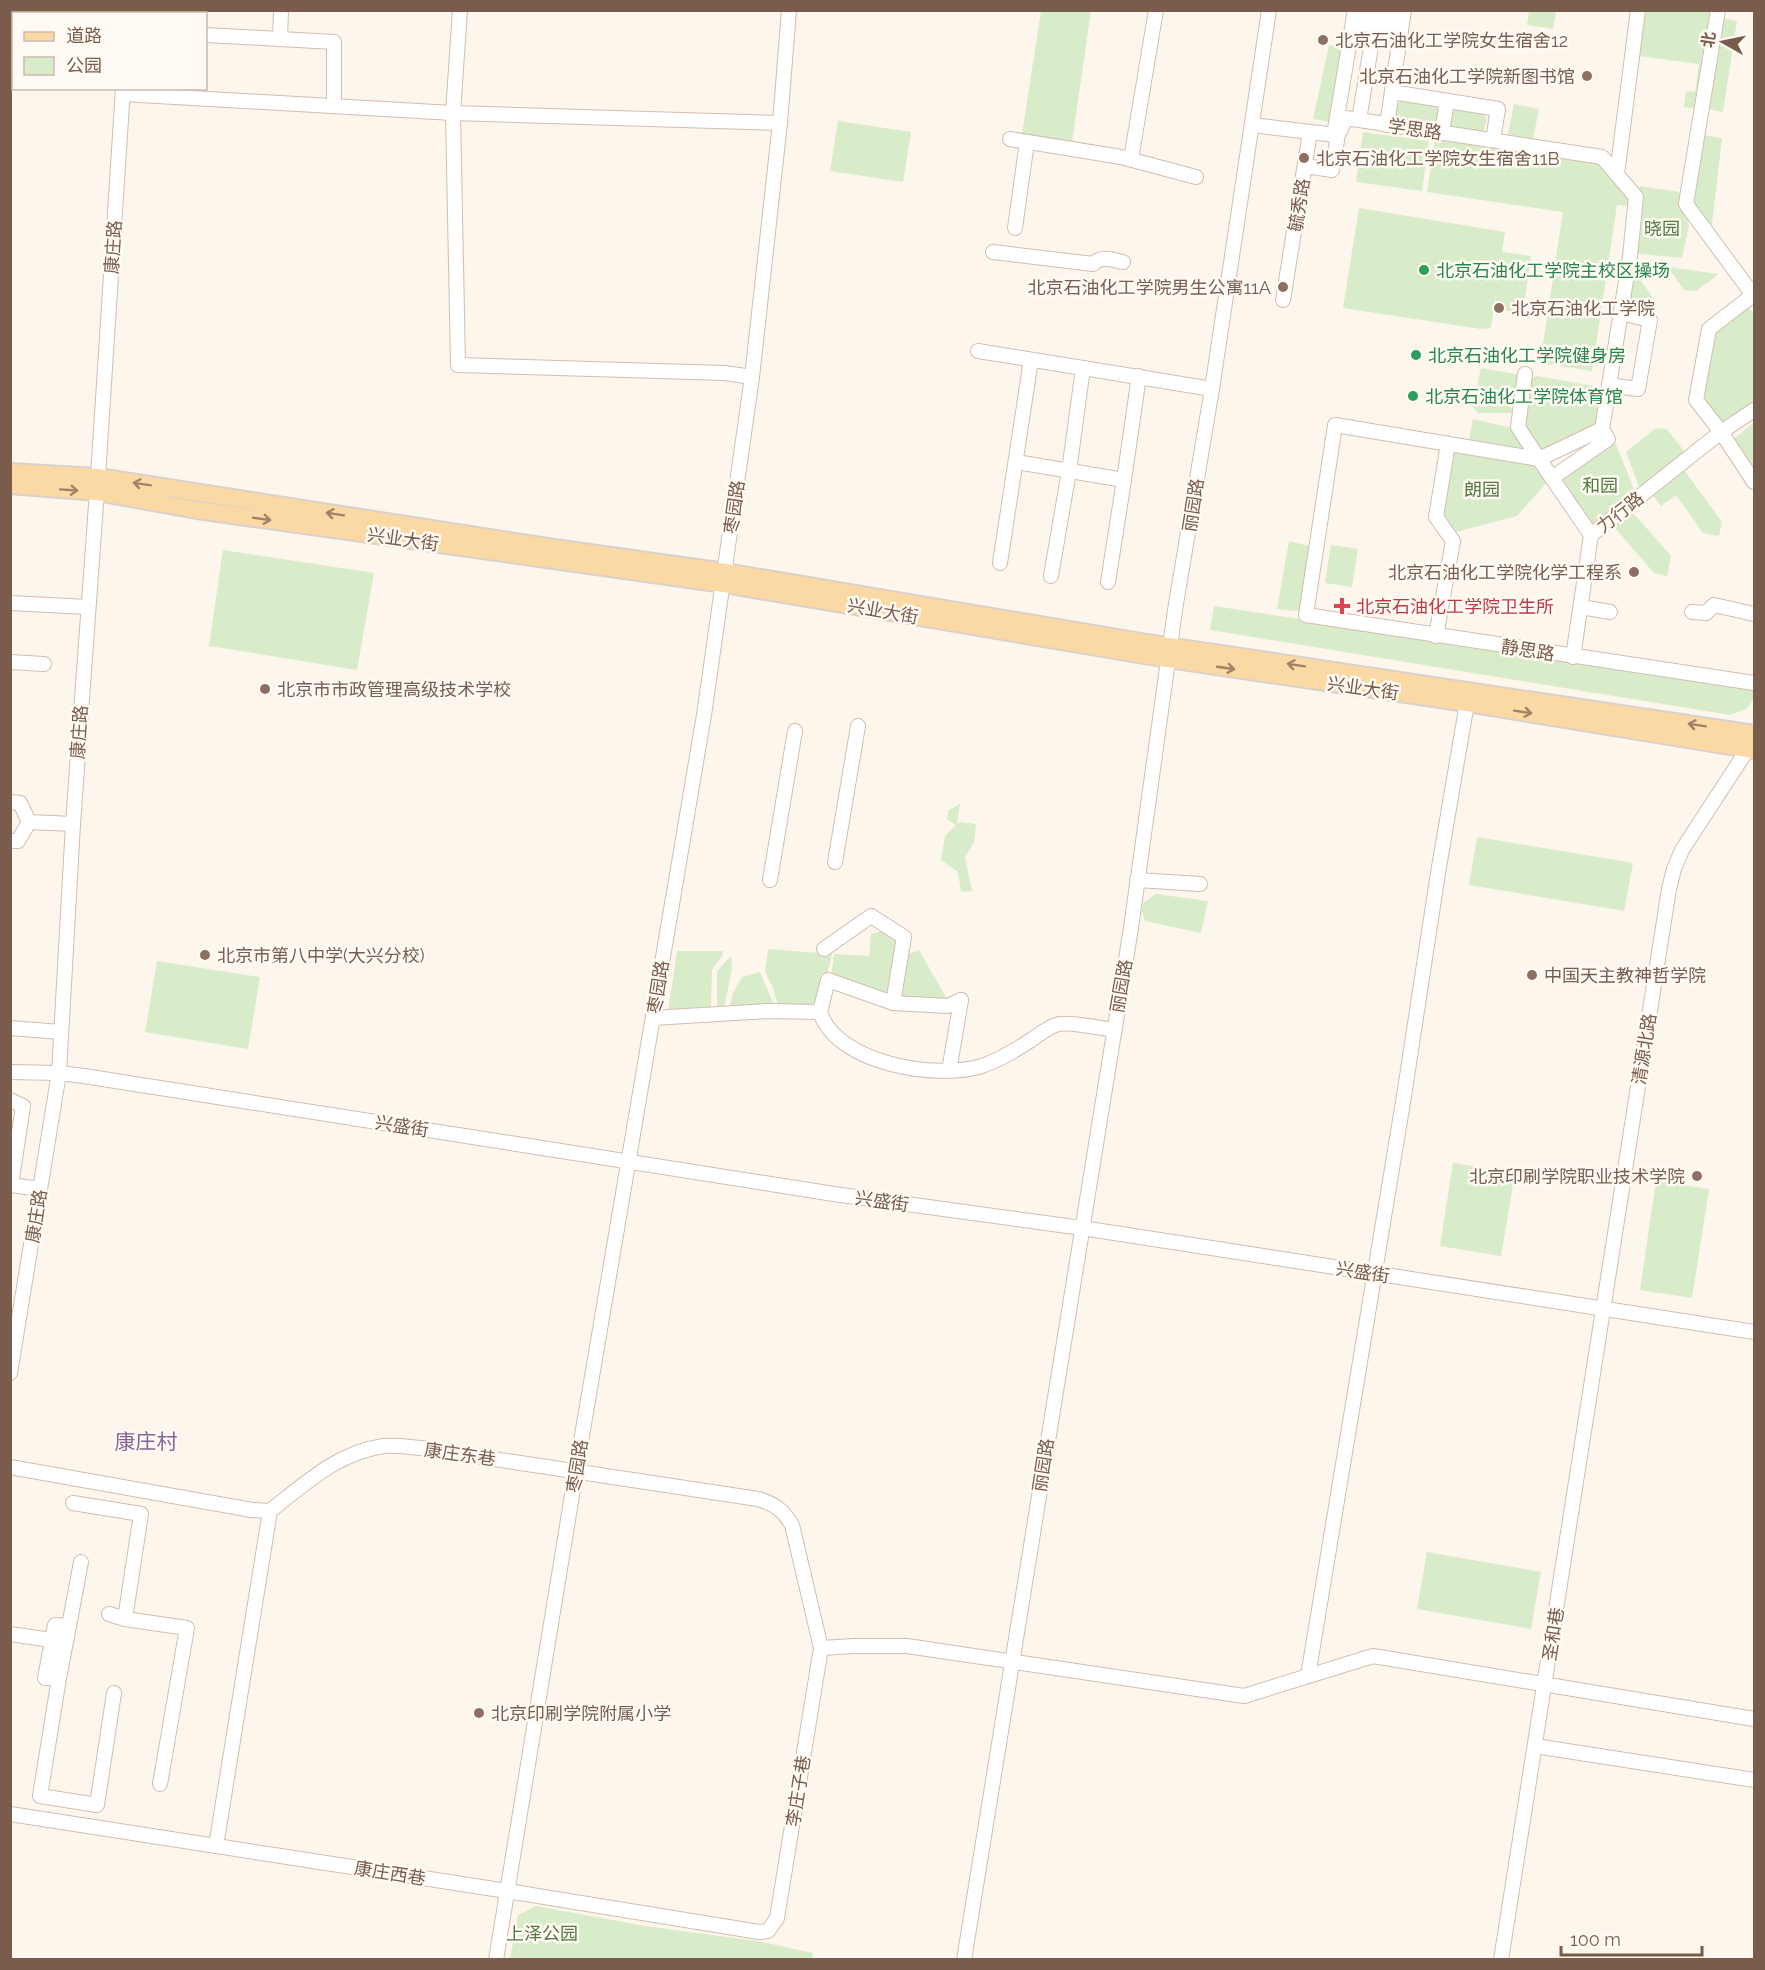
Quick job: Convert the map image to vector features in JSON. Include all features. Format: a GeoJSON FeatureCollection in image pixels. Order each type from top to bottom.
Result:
{"type":"FeatureCollection","features":[{"type":"Feature","properties":{"kind":"main road","name":"兴业大街"},"geometry":{"type":"LineString","coordinates":[[10,472],[554,548],[725,578],[1140,642],[1169,652],[1467,703],[1752,746]]}},
{"type":"Feature","properties":{"kind":"main road","name":"兴业大街"},"geometry":{"type":"LineString","coordinates":[[10,485],[98,484]]}},
{"type":"Feature","properties":{"kind":"main road","name":"兴业大街"},"geometry":{"type":"LineString","coordinates":[[1169,652],[1755,734]]}},
{"type":"Feature","properties":{"kind":"street"},"geometry":{"type":"LineString","coordinates":[[280,39],[281,10]]}},
{"type":"Feature","properties":{"kind":"street"},"geometry":{"type":"LineString","coordinates":[[460,10],[453,112],[458,366],[724,373],[752,377]]}},
{"type":"Feature","properties":{"kind":"street","name":"枣园路"},"geometry":{"type":"LineString","coordinates":[[496,1959],[725,578],[752,377],[780,123],[789,10]]}},
{"type":"Feature","properties":{"kind":"street"},"geometry":{"type":"LineString","coordinates":[[1131,159],[1156,10]]}},
{"type":"Feature","properties":{"kind":"street","name":"丽园路"},"geometry":{"type":"LineString","coordinates":[[964,1959],[1114,1030],[1169,652],[1212,389],[1269,10]]}},
{"type":"Feature","properties":{"kind":"street"},"geometry":{"type":"LineString","coordinates":[[1617,174],[1638,10]]}},
{"type":"Feature","properties":{"kind":"street"},"geometry":{"type":"LineString","coordinates":[[1719,10],[1686,204],[1754,295],[1709,329],[1696,400],[1755,482]]}},
{"type":"Feature","properties":{"kind":"street"},"geometry":{"type":"LineString","coordinates":[[1305,166],[1332,170],[1337,141],[1334,135],[1354,14],[1403,19],[1388,124]]}},
{"type":"Feature","properties":{"kind":"street"},"geometry":{"type":"LineString","coordinates":[[1252,125],[1338,135],[1346,118],[1359,120],[1376,17]]}},
{"type":"Feature","properties":{"kind":"street"},"geometry":{"type":"LineString","coordinates":[[207,35],[334,42],[334,106]]}},
{"type":"Feature","properties":{"kind":"street"},"geometry":{"type":"LineString","coordinates":[[123,91],[453,112],[780,123]]}},
{"type":"Feature","properties":{"kind":"street","name":"康庄路"},"geometry":{"type":"LineString","coordinates":[[10,1373],[59,1073],[73,824],[98,484],[123,91]]}},
{"type":"Feature","properties":{"kind":"street"},"geometry":{"type":"LineString","coordinates":[[1392,92],[1498,109],[1493,140]]}},
{"type":"Feature","properties":{"kind":"street"},"geometry":{"type":"LineString","coordinates":[[1442,133],[1447,101]]}},
{"type":"Feature","properties":{"kind":"street","name":"学思路"},"geometry":{"type":"LineString","coordinates":[[1359,120],[1602,157],[1636,198],[1630,256],[1602,429],[1608,439],[1552,478]]}},
{"type":"Feature","properties":{"kind":"street","name":"毓秀路"},"geometry":{"type":"LineString","coordinates":[[1283,300],[1310,132]]}},
{"type":"Feature","properties":{"kind":"street"},"geometry":{"type":"LineString","coordinates":[[1010,139],[1131,159],[1196,177]]}},
{"type":"Feature","properties":{"kind":"street"},"geometry":{"type":"LineString","coordinates":[[1015,228],[1027,142]]}},
{"type":"Feature","properties":{"kind":"street"},"geometry":{"type":"LineString","coordinates":[[993,252],[1093,264],[1105,258],[1123,262]]}},
{"type":"Feature","properties":{"kind":"street"},"geometry":{"type":"LineString","coordinates":[[1609,385],[1638,389],[1650,320],[1621,313]]}},
{"type":"Feature","properties":{"kind":"street"},"geometry":{"type":"LineString","coordinates":[[978,351],[1212,389]]}},
{"type":"Feature","properties":{"kind":"street"},"geometry":{"type":"LineString","coordinates":[[1000,563],[1031,360]]}},
{"type":"Feature","properties":{"kind":"street"},"geometry":{"type":"LineString","coordinates":[[1051,576],[1069,471],[1083,368]]}},
{"type":"Feature","properties":{"kind":"street","name":"力行路"},"geometry":{"type":"LineString","coordinates":[[1525,374],[1518,427],[1591,535],[1721,432],[1755,410]]}},
{"type":"Feature","properties":{"kind":"street"},"geometry":{"type":"LineString","coordinates":[[1108,582],[1139,376]]}},
{"type":"Feature","properties":{"kind":"street","name":"静思路"},"geometry":{"type":"LineString","coordinates":[[1448,444],[1335,425],[1306,615],[1755,683]]}},
{"type":"Feature","properties":{"kind":"street"},"geometry":{"type":"LineString","coordinates":[[1436,636],[1453,541],[1436,517],[1448,444],[1539,459],[1602,429]]}},
{"type":"Feature","properties":{"kind":"street"},"geometry":{"type":"LineString","coordinates":[[1016,462],[1124,480]]}},
{"type":"Feature","properties":{"kind":"street"},"geometry":{"type":"LineString","coordinates":[[1573,657],[1591,535]]}},
{"type":"Feature","properties":{"kind":"street"},"geometry":{"type":"LineString","coordinates":[[10,603],[88,607]]}},
{"type":"Feature","properties":{"kind":"street"},"geometry":{"type":"LineString","coordinates":[[1692,612],[1706,613],[1714,604],[1728,606],[1734,611],[1755,614]]}},
{"type":"Feature","properties":{"kind":"street"},"geometry":{"type":"LineString","coordinates":[[1581,607],[1610,612]]}},
{"type":"Feature","properties":{"kind":"street"},"geometry":{"type":"LineString","coordinates":[[10,662],[44,664]]}},
{"type":"Feature","properties":{"kind":"street"},"geometry":{"type":"LineString","coordinates":[[1308,1676],[1467,703]]}},
{"type":"Feature","properties":{"kind":"street"},"geometry":{"type":"LineString","coordinates":[[835,862],[858,726]]}},
{"type":"Feature","properties":{"kind":"street"},"geometry":{"type":"LineString","coordinates":[[770,880],[795,731]]}},
{"type":"Feature","properties":{"kind":"street","name":"清源北路"},"geometry":{"type":"LineString","coordinates":[[1604,1309],[1674,868],[1682,850],[1752,746]]}},
{"type":"Feature","properties":{"kind":"street"},"geometry":{"type":"LineString","coordinates":[[10,802],[20,803],[29,822]]}},
{"type":"Feature","properties":{"kind":"street"},"geometry":{"type":"LineString","coordinates":[[29,822],[73,824]]}},
{"type":"Feature","properties":{"kind":"street"},"geometry":{"type":"LineString","coordinates":[[10,841],[18,842],[29,822]]}},
{"type":"Feature","properties":{"kind":"street"},"geometry":{"type":"LineString","coordinates":[[1137,880],[1200,884]]}},
{"type":"Feature","properties":{"kind":"street"},"geometry":{"type":"LineString","coordinates":[[824,949],[872,916],[904,937],[893,1003]]}},
{"type":"Feature","properties":{"kind":"street"},"geometry":{"type":"LineString","coordinates":[[949,1071],[961,1000],[948,1006],[893,1003],[828,980],[820,1012],[824,1024],[840,1040],[873,1059],[912,1070],[949,1071],[982,1066],[1015,1050],[1060,1023],[1114,1030]]}},
{"type":"Feature","properties":{"kind":"street"},"geometry":{"type":"LineString","coordinates":[[653,1018],[768,1011],[820,1012]]}},
{"type":"Feature","properties":{"kind":"street"},"geometry":{"type":"LineString","coordinates":[[10,1028],[61,1032]]}},
{"type":"Feature","properties":{"kind":"street","name":"兴盛街"},"geometry":{"type":"LineString","coordinates":[[10,1072],[59,1073],[834,1194],[1082,1228],[1755,1332]]}},
{"type":"Feature","properties":{"kind":"street"},"geometry":{"type":"LineString","coordinates":[[10,1100],[22,1106],[11,1185],[40,1189]]}},
{"type":"Feature","properties":{"kind":"street","name":"圣和巷"},"geometry":{"type":"LineString","coordinates":[[1501,1959],[1604,1309]]}},
{"type":"Feature","properties":{"kind":"street","name":"康庄东巷"},"geometry":{"type":"LineString","coordinates":[[270,1511],[326,1468],[351,1454],[384,1446],[422,1448],[758,1499],[774,1504],[785,1512],[792,1525],[821,1648]]}},
{"type":"Feature","properties":{"kind":"street"},"geometry":{"type":"LineString","coordinates":[[10,1467],[252,1510],[270,1511],[216,1846]]}},
{"type":"Feature","properties":{"kind":"street"},"geometry":{"type":"LineString","coordinates":[[73,1503],[141,1514],[125,1619]]}},
{"type":"Feature","properties":{"kind":"street"},"geometry":{"type":"LineString","coordinates":[[81,1562],[40,1796],[97,1805],[114,1694]]}},
{"type":"Feature","properties":{"kind":"street"},"geometry":{"type":"LineString","coordinates":[[109,1614],[125,1619],[187,1628],[160,1784]]}},
{"type":"Feature","properties":{"kind":"street"},"geometry":{"type":"LineString","coordinates":[[59,1678],[45,1678],[51,1640],[55,1625],[69,1626]]}},
{"type":"Feature","properties":{"kind":"street"},"geometry":{"type":"LineString","coordinates":[[10,1634],[51,1640]]}},
{"type":"Feature","properties":{"kind":"street"},"geometry":{"type":"LineString","coordinates":[[821,1648],[907,1646],[1244,1696],[1373,1656],[1755,1719]]}},
{"type":"Feature","properties":{"kind":"street","name":"李庄子巷"},"geometry":{"type":"LineString","coordinates":[[768,1931],[777,1918],[821,1648]]}},
{"type":"Feature","properties":{"kind":"street"},"geometry":{"type":"LineString","coordinates":[[1535,1746],[1754,1780]]}},
{"type":"Feature","properties":{"kind":"street","name":"康庄西巷"},"geometry":{"type":"LineString","coordinates":[[10,1814],[759,1932],[768,1931]]}},
{"type":"Feature","properties":{"kind":"green space"},"geometry":{"type":"Polygon","coordinates":[[[1041,11],[1091,11],[1072,142],[1022,134],[1041,11]]]}},
{"type":"Feature","properties":{"kind":"green space"},"geometry":{"type":"Polygon","coordinates":[[[1529,11],[1556,11],[1553,29],[1527,25],[1529,11]]]}},
{"type":"Feature","properties":{"kind":"green space"},"geometry":{"type":"Polygon","coordinates":[[[1645,11],[1713,11],[1699,109],[1684,107],[1686,91],[1695,92],[1699,64],[1639,56],[1645,11]]]}},
{"type":"Feature","properties":{"kind":"green space"},"geometry":{"type":"Polygon","coordinates":[[[1719,18],[1737,21],[1723,112],[1705,109],[1719,18]]]}},
{"type":"Feature","properties":{"kind":"green space"},"geometry":{"type":"Polygon","coordinates":[[[1329,45],[1350,49],[1336,123],[1313,119],[1329,45]]]}},
{"type":"Feature","properties":{"kind":"green space"},"geometry":{"type":"Polygon","coordinates":[[[1403,101],[1437,106],[1442,112],[1441,123],[1434,127],[1397,120],[1395,116],[1397,104],[1403,101]]]}},
{"type":"Feature","properties":{"kind":"green space"},"geometry":{"type":"Polygon","coordinates":[[[1514,104],[1539,109],[1533,139],[1508,134],[1514,104]]]}},
{"type":"Feature","properties":{"kind":"green space"},"geometry":{"type":"Polygon","coordinates":[[[1461,109],[1483,113],[1487,120],[1483,132],[1450,129],[1453,111],[1461,109]]]}},
{"type":"Feature","properties":{"kind":"green space"},"geometry":{"type":"Polygon","coordinates":[[[838,121],[911,132],[903,182],[830,171],[838,121]]]}},
{"type":"Feature","properties":{"kind":"green space"},"geometry":{"type":"Polygon","coordinates":[[[1363,132],[1429,141],[1422,191],[1356,182],[1363,132]]]}},
{"type":"Feature","properties":{"kind":"green space"},"geometry":{"type":"Polygon","coordinates":[[[1702,135],[1722,138],[1712,224],[1703,222],[1689,203],[1702,135]]]}},
{"type":"Feature","properties":{"kind":"green space"},"geometry":{"type":"Polygon","coordinates":[[[1435,138],[1598,159],[1629,199],[1628,206],[1617,205],[1592,371],[1540,363],[1563,212],[1427,192],[1435,138]]]}},
{"type":"Feature","properties":{"kind":"green space","name":"晓园"},"geometry":{"type":"Polygon","coordinates":[[[1640,186],[1679,192],[1689,225],[1682,258],[1632,253],[1640,186]]]}},
{"type":"Feature","properties":{"kind":"green space","name":"北京石油化工学院主校区操场"},"geometry":{"type":"Polygon","coordinates":[[[1359,208],[1505,232],[1502,252],[1531,256],[1523,313],[1495,309],[1497,289],[1491,328],[1481,329],[1343,308],[1359,208]]]}},
{"type":"Feature","properties":{"kind":"green space"},"geometry":{"type":"Polygon","coordinates":[[[1631,266],[1653,298],[1651,311],[1626,308],[1631,266]]]}},
{"type":"Feature","properties":{"kind":"green space"},"geometry":{"type":"Polygon","coordinates":[[[1668,267],[1719,274],[1696,291],[1684,290],[1668,267]]]}},
{"type":"Feature","properties":{"kind":"green space"},"geometry":{"type":"Polygon","coordinates":[[[1748,306],[1754,314],[1754,408],[1722,425],[1701,395],[1713,329],[1748,306]]]}},
{"type":"Feature","properties":{"kind":"green space"},"geometry":{"type":"Polygon","coordinates":[[[1481,368],[1521,375],[1515,398],[1479,390],[1478,381],[1481,368]]]}},
{"type":"Feature","properties":{"kind":"green space"},"geometry":{"type":"Polygon","coordinates":[[[1537,376],[1605,388],[1598,425],[1540,455],[1525,425],[1532,378],[1537,376]]]}},
{"type":"Feature","properties":{"kind":"green space"},"geometry":{"type":"Polygon","coordinates":[[[1475,402],[1509,406],[1513,409],[1512,413],[1478,413],[1472,406],[1475,402]]]}},
{"type":"Feature","properties":{"kind":"green space"},"geometry":{"type":"Polygon","coordinates":[[[1473,419],[1516,429],[1528,448],[1526,453],[1468,445],[1473,419]]]}},
{"type":"Feature","properties":{"kind":"green space"},"geometry":{"type":"Polygon","coordinates":[[[1754,422],[1754,467],[1733,440],[1754,422]]]}},
{"type":"Feature","properties":{"kind":"green space"},"geometry":{"type":"Polygon","coordinates":[[[1656,428],[1667,429],[1687,455],[1641,492],[1626,452],[1656,428]]]}},
{"type":"Feature","properties":{"kind":"green space","name":"和园"},"geometry":{"type":"Polygon","coordinates":[[[1606,444],[1616,444],[1636,495],[1592,527],[1557,480],[1606,444]]]}},
{"type":"Feature","properties":{"kind":"green space","name":"朗园"},"geometry":{"type":"Polygon","coordinates":[[[1451,448],[1537,463],[1547,482],[1517,516],[1452,533],[1441,517],[1451,448]]]}},
{"type":"Feature","properties":{"kind":"green space"},"geometry":{"type":"Polygon","coordinates":[[[1682,467],[1722,522],[1719,536],[1703,533],[1676,495],[1661,506],[1650,491],[1682,467]]]}},
{"type":"Feature","properties":{"kind":"green space"},"geometry":{"type":"Polygon","coordinates":[[[1628,507],[1671,556],[1667,576],[1654,573],[1610,522],[1628,507]]]}},
{"type":"Feature","properties":{"kind":"green space"},"geometry":{"type":"Polygon","coordinates":[[[1289,541],[1312,547],[1302,608],[1297,611],[1277,609],[1289,541]]]}},
{"type":"Feature","properties":{"kind":"green space"},"geometry":{"type":"Polygon","coordinates":[[[1331,545],[1358,549],[1352,587],[1325,583],[1331,545]]]}},
{"type":"Feature","properties":{"kind":"green space"},"geometry":{"type":"Polygon","coordinates":[[[223,550],[374,573],[357,670],[209,646],[223,550]]]}},
{"type":"Feature","properties":{"kind":"green space"},"geometry":{"type":"Polygon","coordinates":[[[1214,606],[1754,688],[1754,699],[1746,709],[1730,715],[1210,630],[1214,606]]]}},
{"type":"Feature","properties":{"kind":"green space"},"geometry":{"type":"Polygon","coordinates":[[[960,804],[957,824],[960,822],[976,824],[974,842],[965,857],[972,891],[961,892],[958,872],[941,860],[945,836],[956,825],[947,819],[949,810],[960,804]]]}},
{"type":"Feature","properties":{"kind":"green space"},"geometry":{"type":"Polygon","coordinates":[[[1477,837],[1633,863],[1624,911],[1469,885],[1477,837]]]}},
{"type":"Feature","properties":{"kind":"green space"},"geometry":{"type":"Polygon","coordinates":[[[1156,894],[1208,901],[1201,933],[1145,921],[1142,912],[1143,903],[1156,894]]]}},
{"type":"Feature","properties":{"kind":"green space"},"geometry":{"type":"Polygon","coordinates":[[[884,930],[898,941],[890,999],[831,977],[834,954],[869,956],[871,934],[884,930]]]}},
{"type":"Feature","properties":{"kind":"green space"},"geometry":{"type":"Polygon","coordinates":[[[768,949],[832,954],[827,976],[821,975],[815,1007],[778,1005],[765,972],[768,949]]]}},
{"type":"Feature","properties":{"kind":"green space"},"geometry":{"type":"Polygon","coordinates":[[[919,950],[948,1001],[898,1001],[905,955],[919,950]]]}},
{"type":"Feature","properties":{"kind":"green space"},"geometry":{"type":"Polygon","coordinates":[[[677,951],[723,951],[712,970],[711,1008],[668,1012],[677,951]]]}},
{"type":"Feature","properties":{"kind":"green space"},"geometry":{"type":"Polygon","coordinates":[[[731,956],[732,968],[724,1009],[717,1009],[717,971],[731,956]]]}},
{"type":"Feature","properties":{"kind":"green space"},"geometry":{"type":"Polygon","coordinates":[[[157,961],[260,977],[248,1049],[145,1032],[157,961]]]}},
{"type":"Feature","properties":{"kind":"green space"},"geometry":{"type":"Polygon","coordinates":[[[760,972],[774,1005],[729,1009],[733,993],[742,977],[760,972]]]}},
{"type":"Feature","properties":{"kind":"green space"},"geometry":{"type":"Polygon","coordinates":[[[1453,1163],[1515,1173],[1501,1256],[1440,1246],[1453,1163]]]}},
{"type":"Feature","properties":{"kind":"green space"},"geometry":{"type":"Polygon","coordinates":[[[1656,1181],[1709,1189],[1692,1298],[1640,1290],[1656,1181]]]}},
{"type":"Feature","properties":{"kind":"green space"},"geometry":{"type":"Polygon","coordinates":[[[1427,1552],[1541,1572],[1531,1629],[1417,1609],[1427,1552]]]}},
{"type":"Feature","properties":{"kind":"green space","name":"上泽公园"},"geometry":{"type":"Polygon","coordinates":[[[536,1906],[645,1926],[757,1941],[813,1953],[812,1959],[510,1959],[518,1915],[536,1906]]]}},
{"type":"Feature","properties":{"kind":"place","name":"北京石油化工学院女生宿舍12"},"geometry":{"type":"Point","coordinates":[1323,40]}},
{"type":"Feature","properties":{"kind":"place","name":"北京石油化工学院新图书馆"},"geometry":{"type":"Point","coordinates":[1587,76]}},
{"type":"Feature","properties":{"kind":"place","name":"北京石油化工学院女生宿舍11B"},"geometry":{"type":"Point","coordinates":[1304,158]}},
{"type":"Feature","properties":{"kind":"place","name":"北京石油化工学院主校区操场"},"geometry":{"type":"Point","coordinates":[1424,270]}},
{"type":"Feature","properties":{"kind":"place","name":"北京石油化工学院男生公寓11A"},"geometry":{"type":"Point","coordinates":[1283,287]}},
{"type":"Feature","properties":{"kind":"place","name":"北京石油化工学院"},"geometry":{"type":"Point","coordinates":[1499,308]}},
{"type":"Feature","properties":{"kind":"place","name":"北京石油化工学院健身房"},"geometry":{"type":"Point","coordinates":[1416,355]}},
{"type":"Feature","properties":{"kind":"place","name":"北京石油化工学院体育馆"},"geometry":{"type":"Point","coordinates":[1413,396]}},
{"type":"Feature","properties":{"kind":"place","name":"北京石油化工学院化学工程系"},"geometry":{"type":"Point","coordinates":[1634,572]}},
{"type":"Feature","properties":{"kind":"place","name":"北京石油化工学院卫生所"},"geometry":{"type":"Point","coordinates":[1342,606]}},
{"type":"Feature","properties":{"kind":"place","name":"北京市市政管理高级技术学校"},"geometry":{"type":"Point","coordinates":[265,689]}},
{"type":"Feature","properties":{"kind":"place","name":"北京市第八中学(大兴分校)"},"geometry":{"type":"Point","coordinates":[205,955]}},
{"type":"Feature","properties":{"kind":"place","name":"中国天主教神哲学院"},"geometry":{"type":"Point","coordinates":[1532,975]}},
{"type":"Feature","properties":{"kind":"place","name":"北京印刷学院职业技术学院"},"geometry":{"type":"Point","coordinates":[1697,1176]}},
{"type":"Feature","properties":{"kind":"place","name":"北京印刷学院附属小学"},"geometry":{"type":"Point","coordinates":[479,1713]}},
{"type":"Feature","properties":{"kind":"district","name":"康庄村"},"geometry":{"type":"Point","coordinates":[146,1441]}}]}
